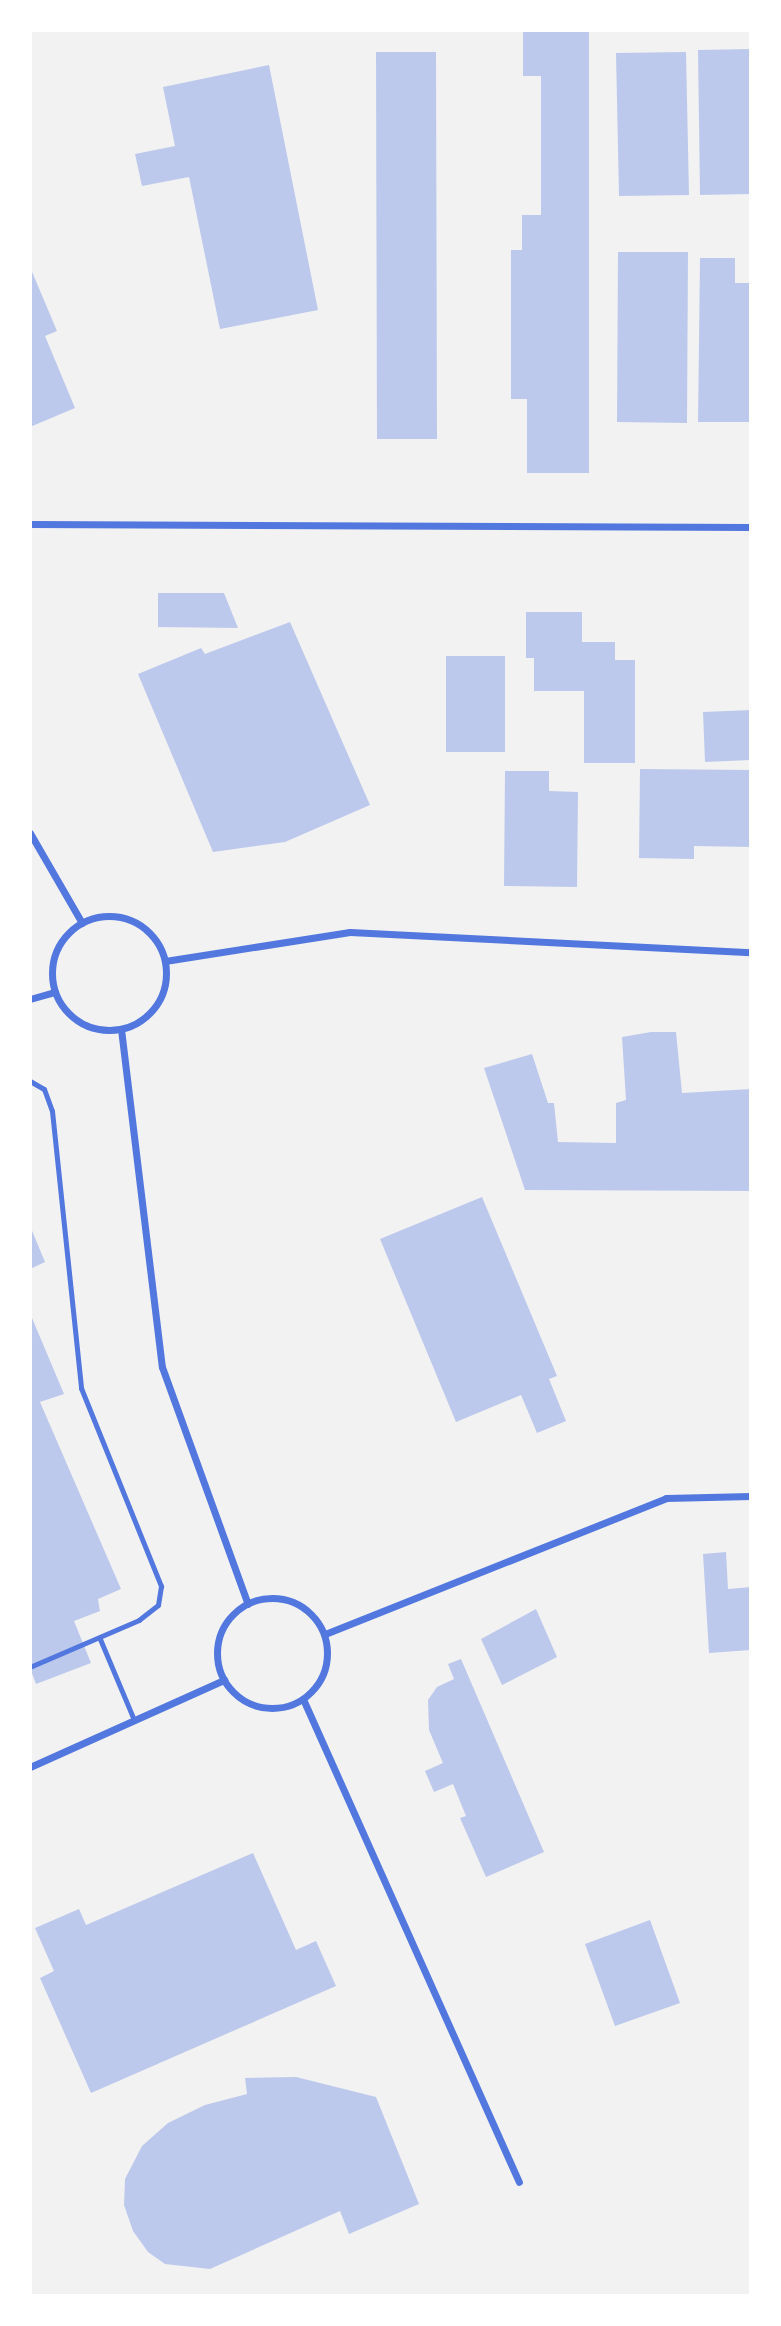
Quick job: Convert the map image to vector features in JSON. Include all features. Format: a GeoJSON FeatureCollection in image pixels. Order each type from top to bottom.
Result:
{"type":"FeatureCollection","features":[{"type":"Feature","properties":{"kind":"street"},"geometry":{"type":"LineString","coordinates":[[30,524],[751,527]]}},
{"type":"Feature","properties":{"kind":"street"},"geometry":{"type":"LineString","coordinates":[[30,833],[82,923]]}},
{"type":"Feature","properties":{"kind":"street"},"geometry":{"type":"LineString","coordinates":[[103,916],[124,918],[143,926],[158,942],[165,961],[166,984],[158,1004],[142,1020],[121,1029],[101,1030],[81,1024],[65,1010],[55,992],[55,952],[66,935],[82,923],[103,916]]}},
{"type":"Feature","properties":{"kind":"street"},"geometry":{"type":"LineString","coordinates":[[165,961],[350,932],[751,952]]}},
{"type":"Feature","properties":{"kind":"street"},"geometry":{"type":"LineString","coordinates":[[30,999],[55,992]]}},
{"type":"Feature","properties":{"kind":"street"},"geometry":{"type":"LineString","coordinates":[[121,1029],[162,1367],[248,1604]]}},
{"type":"Feature","properties":{"kind":"street"},"geometry":{"type":"LineString","coordinates":[[324,1634],[666,1498],[751,1496]]}},
{"type":"Feature","properties":{"kind":"street"},"geometry":{"type":"LineString","coordinates":[[265,1599],[301,1606],[324,1634],[325,1671],[303,1699],[287,1707],[260,1706],[235,1694],[224,1680],[218,1664],[223,1629],[248,1604],[265,1599]]}},
{"type":"Feature","properties":{"kind":"street"},"geometry":{"type":"LineString","coordinates":[[30,1765],[224,1680]]}},
{"type":"Feature","properties":{"kind":"street"},"geometry":{"type":"LineString","coordinates":[[303,1699],[519,2182]]}},
{"type":"Feature","properties":{"kind":"lane"},"geometry":{"type":"LineString","coordinates":[[30,1081],[44,1089],[52,1111],[81,1388],[161,1586],[158,1605],[100,1639],[30,1667]]}},
{"type":"Feature","properties":{"kind":"lane"},"geometry":{"type":"LineString","coordinates":[[100,1639],[134,1720]]}},
{"type":"Feature","properties":{"kind":"building"},"geometry":{"type":"Polygon","coordinates":[[[523,30],[589,30],[589,473],[527,473],[527,399],[511,399],[511,250],[522,250],[522,215],[541,215],[541,76],[523,76],[523,30]]]}},
{"type":"Feature","properties":{"kind":"building"},"geometry":{"type":"Polygon","coordinates":[[[751,49],[751,194],[700,195],[698,50],[751,49]]]}},
{"type":"Feature","properties":{"kind":"building"},"geometry":{"type":"Polygon","coordinates":[[[376,52],[436,52],[437,439],[377,439],[376,52]]]}},
{"type":"Feature","properties":{"kind":"building"},"geometry":{"type":"Polygon","coordinates":[[[686,52],[689,195],[619,196],[616,53],[686,52]]]}},
{"type":"Feature","properties":{"kind":"building"},"geometry":{"type":"Polygon","coordinates":[[[269,65],[318,310],[220,329],[189,177],[142,186],[135,154],[175,146],[163,87],[269,65]]]}},
{"type":"Feature","properties":{"kind":"building"},"geometry":{"type":"Polygon","coordinates":[[[618,252],[688,252],[687,423],[617,422],[618,252]]]}},
{"type":"Feature","properties":{"kind":"building"},"geometry":{"type":"Polygon","coordinates":[[[700,258],[735,258],[735,283],[751,283],[751,422],[698,422],[700,258]]]}},
{"type":"Feature","properties":{"kind":"building"},"geometry":{"type":"Polygon","coordinates":[[[30,267],[57,331],[45,336],[75,408],[30,427],[30,267]]]}},
{"type":"Feature","properties":{"kind":"building"},"geometry":{"type":"Polygon","coordinates":[[[158,593],[224,593],[238,628],[158,627],[158,593]]]}},
{"type":"Feature","properties":{"kind":"building"},"geometry":{"type":"Polygon","coordinates":[[[526,612],[582,612],[582,642],[615,642],[615,660],[635,660],[635,763],[584,763],[584,691],[534,691],[534,658],[526,658],[526,612]]]}},
{"type":"Feature","properties":{"kind":"building"},"geometry":{"type":"Polygon","coordinates":[[[290,622],[370,805],[285,842],[213,852],[138,674],[201,648],[205,654],[290,622]]]}},
{"type":"Feature","properties":{"kind":"building"},"geometry":{"type":"Polygon","coordinates":[[[446,656],[505,656],[505,752],[446,752],[446,656]]]}},
{"type":"Feature","properties":{"kind":"building"},"geometry":{"type":"Polygon","coordinates":[[[751,710],[751,760],[705,762],[703,712],[751,710]]]}},
{"type":"Feature","properties":{"kind":"building"},"geometry":{"type":"Polygon","coordinates":[[[640,769],[751,770],[751,847],[694,846],[694,859],[639,858],[640,769]]]}},
{"type":"Feature","properties":{"kind":"building"},"geometry":{"type":"Polygon","coordinates":[[[505,771],[549,771],[549,791],[578,792],[577,887],[504,886],[505,771]]]}},
{"type":"Feature","properties":{"kind":"building"},"geometry":{"type":"Polygon","coordinates":[[[651,1032],[676,1032],[682,1093],[751,1089],[751,1191],[525,1190],[484,1068],[532,1054],[548,1103],[554,1103],[558,1142],[616,1143],[616,1103],[626,1100],[622,1037],[651,1032]]]}},
{"type":"Feature","properties":{"kind":"building"},"geometry":{"type":"Polygon","coordinates":[[[482,1197],[557,1376],[549,1379],[566,1421],[537,1433],[521,1395],[456,1422],[380,1239],[482,1197]]]}},
{"type":"Feature","properties":{"kind":"building"},"geometry":{"type":"Polygon","coordinates":[[[30,1226],[45,1262],[30,1269],[30,1226]]]}},
{"type":"Feature","properties":{"kind":"building"},"geometry":{"type":"Polygon","coordinates":[[[32,1318],[64,1394],[40,1402],[121,1589],[98,1599],[100,1611],[74,1621],[91,1663],[36,1684],[30,1668],[32,1318]]]}},
{"type":"Feature","properties":{"kind":"building"},"geometry":{"type":"Polygon","coordinates":[[[726,1552],[728,1589],[751,1587],[751,1650],[709,1653],[703,1554],[726,1552]]]}},
{"type":"Feature","properties":{"kind":"building"},"geometry":{"type":"Polygon","coordinates":[[[536,1609],[557,1657],[502,1685],[481,1639],[536,1609]]]}},
{"type":"Feature","properties":{"kind":"building"},"geometry":{"type":"Polygon","coordinates":[[[461,1659],[544,1852],[486,1877],[460,1818],[466,1816],[453,1784],[434,1792],[425,1771],[443,1763],[429,1730],[428,1700],[437,1687],[454,1679],[448,1664],[461,1659]]]}},
{"type":"Feature","properties":{"kind":"building"},"geometry":{"type":"Polygon","coordinates":[[[253,1853],[296,1950],[316,1941],[336,1986],[91,2093],[40,1978],[54,1971],[35,1928],[79,1909],[86,1925],[253,1853]]]}},
{"type":"Feature","properties":{"kind":"building"},"geometry":{"type":"Polygon","coordinates":[[[650,1920],[680,2003],[615,2026],[585,1944],[650,1920]]]}},
{"type":"Feature","properties":{"kind":"building"},"geometry":{"type":"Polygon","coordinates":[[[296,2077],[376,2097],[419,2204],[349,2234],[340,2211],[210,2269],[165,2264],[148,2252],[133,2231],[124,2205],[125,2179],[142,2146],[168,2123],[205,2105],[247,2094],[245,2078],[296,2077]]]}}]}
